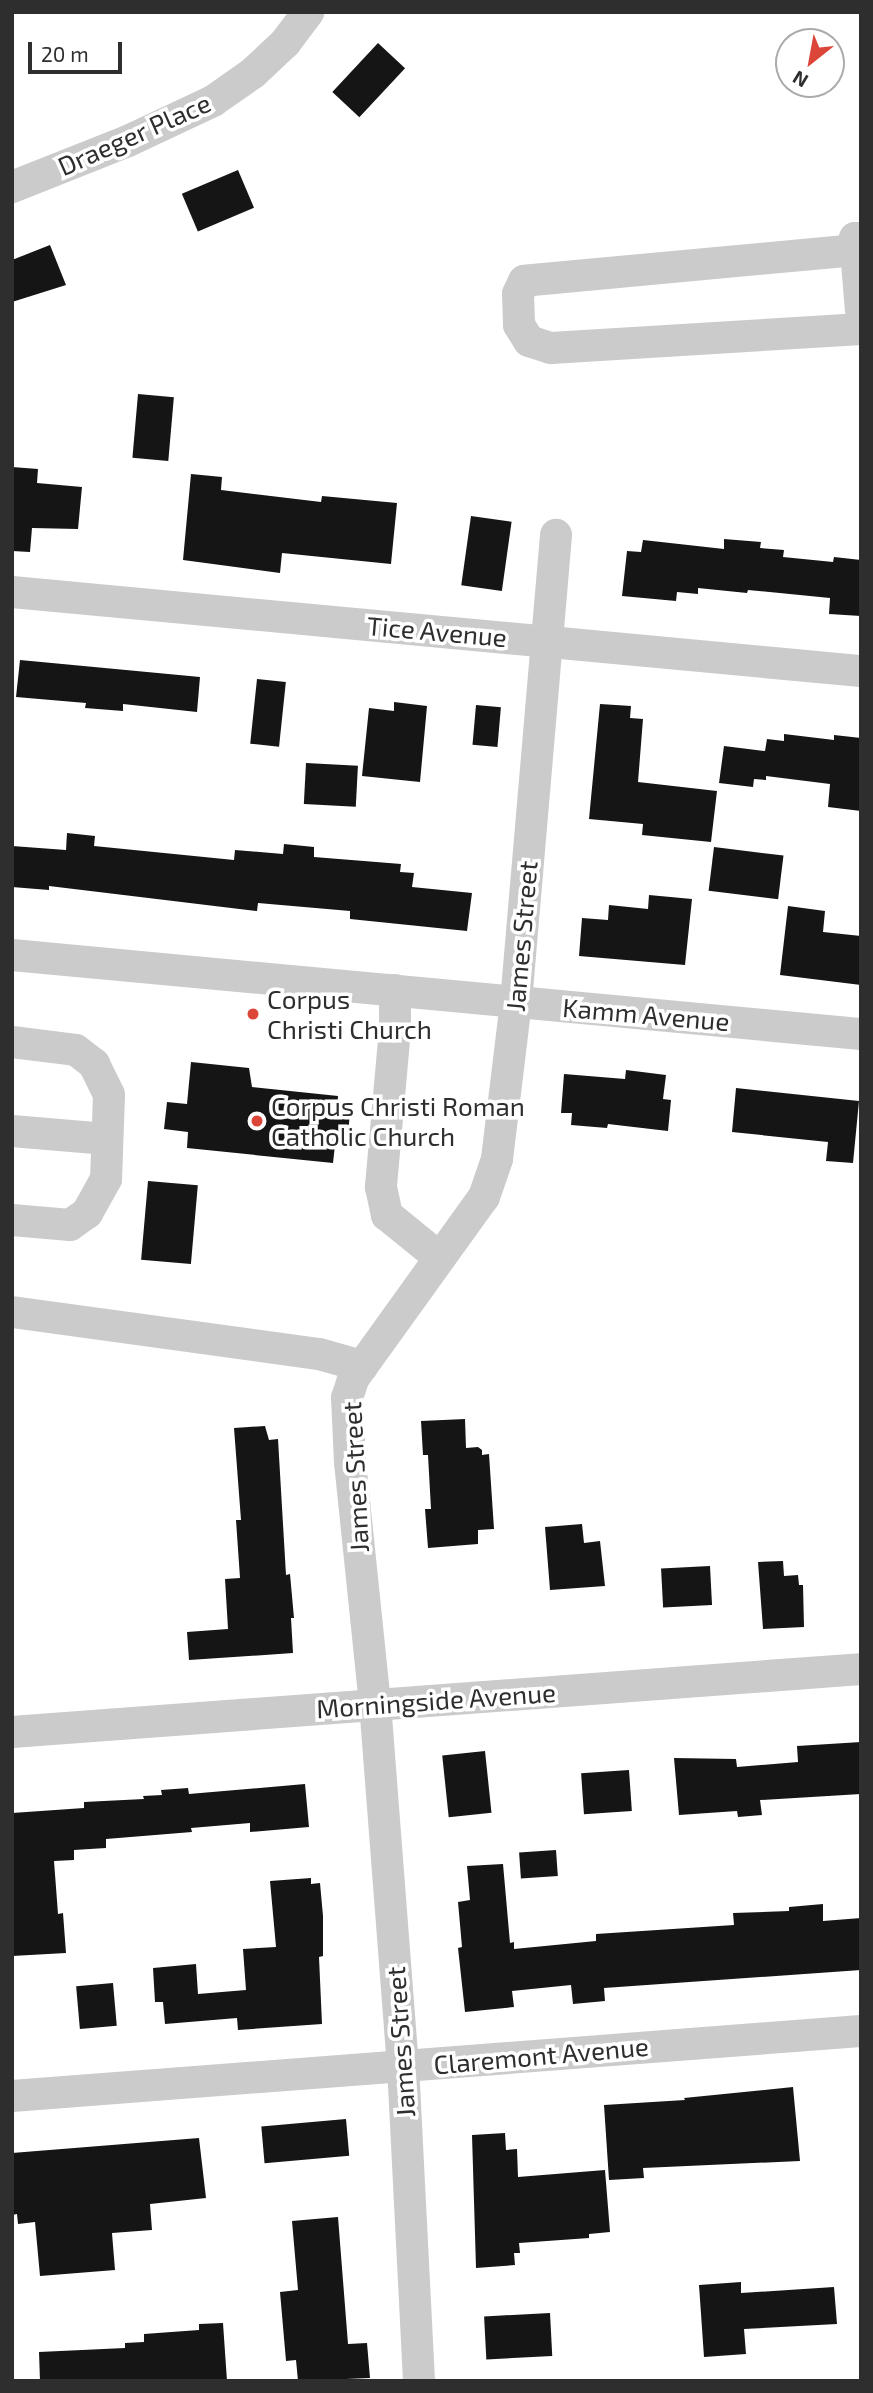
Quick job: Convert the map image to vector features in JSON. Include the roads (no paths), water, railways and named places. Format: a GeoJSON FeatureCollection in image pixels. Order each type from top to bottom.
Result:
{"type":"FeatureCollection","features":[{"type":"Feature","properties":{"kind":"street","name":"Draeger Place"},"geometry":{"type":"LineString","coordinates":[[12,187],[128,141],[213,101],[253,73],[285,43],[308,12]]}},
{"type":"Feature","properties":{"kind":"street"},"geometry":{"type":"LineString","coordinates":[[861,311],[858,244],[524,281],[518,294],[519,326],[529,341],[551,348],[861,329]]}},
{"type":"Feature","properties":{"kind":"street","name":"James Street"},"geometry":{"type":"LineString","coordinates":[[419,2381],[402,2067],[375,1704],[350,1463],[347,1398],[353,1379],[484,1197],[497,1160],[516,1002],[556,535]]}},
{"type":"Feature","properties":{"kind":"street","name":"Tice Avenue"},"geometry":{"type":"LineString","coordinates":[[12,592],[861,671]]}},
{"type":"Feature","properties":{"kind":"street","name":"Kamm Avenue"},"geometry":{"type":"LineString","coordinates":[[12,955],[861,1034]]}},
{"type":"Feature","properties":{"kind":"street"},"geometry":{"type":"LineString","coordinates":[[395,990],[395,1029],[382,1187],[387,1215],[440,1258]]}},
{"type":"Feature","properties":{"kind":"street"},"geometry":{"type":"LineString","coordinates":[[12,1042],[76,1050],[94,1064],[109,1095],[106,1179],[87,1213],[70,1225],[12,1220]]}},
{"type":"Feature","properties":{"kind":"street"},"geometry":{"type":"LineString","coordinates":[[12,1131],[107,1139]]}},
{"type":"Feature","properties":{"kind":"street"},"geometry":{"type":"LineString","coordinates":[[12,1312],[319,1354],[362,1366]]}},
{"type":"Feature","properties":{"kind":"street","name":"Morningside Avenue"},"geometry":{"type":"LineString","coordinates":[[12,1732],[861,1669]]}},
{"type":"Feature","properties":{"kind":"street","name":"Claremont Avenue"},"geometry":{"type":"LineString","coordinates":[[12,2096],[861,2031]]}},
{"type":"Feature","properties":{"kind":"place","name":"Corpus Christi Church"},"geometry":{"type":"Point","coordinates":[253,1014]}},
{"type":"Feature","properties":{"kind":"place","name":"Corpus Christi Roman Catholic Church"},"geometry":{"type":"Point","coordinates":[257,1121]}}]}
